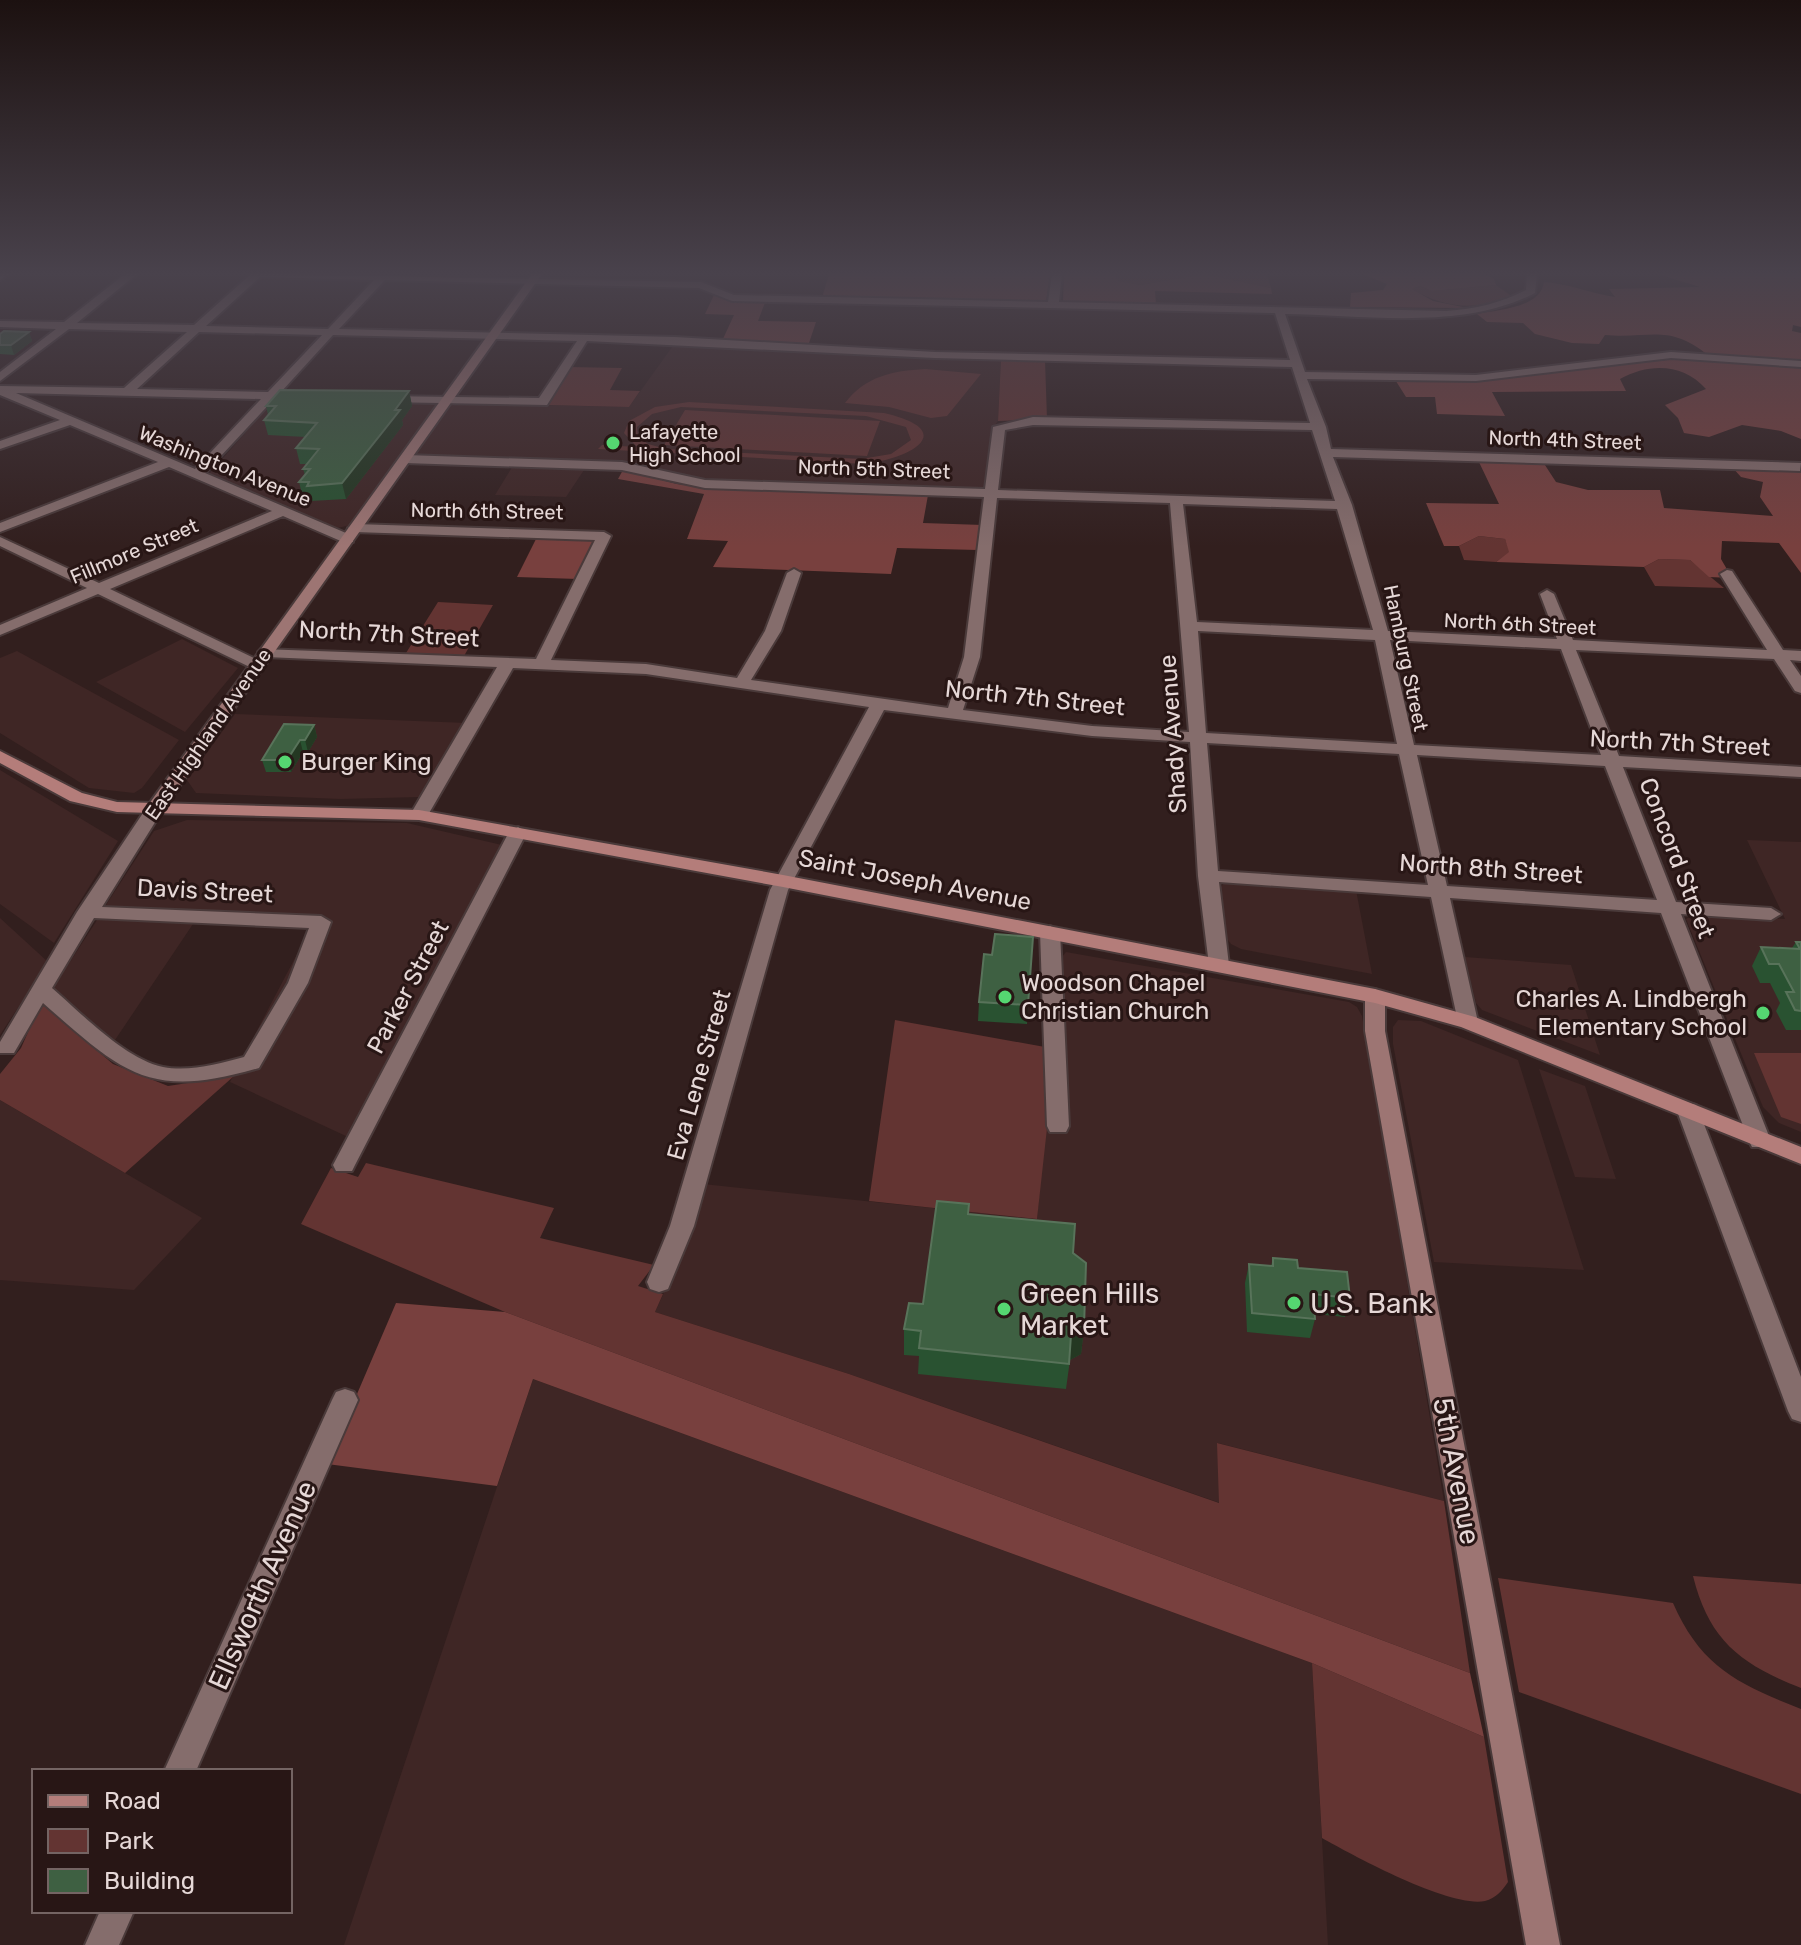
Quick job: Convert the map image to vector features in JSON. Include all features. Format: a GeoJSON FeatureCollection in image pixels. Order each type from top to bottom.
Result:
{"type":"FeatureCollection","features":[{"type":"Feature","properties":{"kind":"main road","name":"Saint Joseph Avenue"},"geometry":{"type":"LineString","coordinates":[[0,756],[39,780],[76,797],[117,807],[419,815],[783,881],[1375,996],[1468,1022],[1801,1156]]}},
{"type":"Feature","properties":{"kind":"street"},"geometry":{"type":"LineString","coordinates":[[0,378],[17,365]]}},
{"type":"Feature","properties":{"kind":"street"},"geometry":{"type":"LineString","coordinates":[[128,391],[156,365]]}},
{"type":"Feature","properties":{"kind":"street"},"geometry":{"type":"LineString","coordinates":[[196,475],[299,365]]}},
{"type":"Feature","properties":{"kind":"street","name":"East Highland Avenue"},"geometry":{"type":"LineString","coordinates":[[7,1048],[87,912],[155,808],[473,365]]}},
{"type":"Feature","properties":{"kind":"street"},"geometry":{"type":"LineString","coordinates":[[363,397],[543,402],[567,365]]}},
{"type":"Feature","properties":{"kind":"street"},"geometry":{"type":"LineString","coordinates":[[1188,365],[1476,378],[1588,365]]}},
{"type":"Feature","properties":{"kind":"street","name":"Hamburg Street"},"geometry":{"type":"LineString","coordinates":[[1297,365],[1345,505],[1381,637],[1468,1022]]}},
{"type":"Feature","properties":{"kind":"street"},"geometry":{"type":"LineString","coordinates":[[0,390],[322,396]]}},
{"type":"Feature","properties":{"kind":"street","name":"Washington Avenue"},"geometry":{"type":"LineString","coordinates":[[0,390],[284,511],[351,533]]}},
{"type":"Feature","properties":{"kind":"street"},"geometry":{"type":"LineString","coordinates":[[0,445],[69,421]]}},
{"type":"Feature","properties":{"kind":"street"},"geometry":{"type":"LineString","coordinates":[[954,713],[972,657],[999,427],[1017,421],[1320,427]]}},
{"type":"Feature","properties":{"kind":"street","name":"North 4th Street"},"geometry":{"type":"LineString","coordinates":[[1328,453],[1800,467]]}},
{"type":"Feature","properties":{"kind":"street","name":"North 5th Street"},"geometry":{"type":"LineString","coordinates":[[405,459],[622,466],[705,484],[1345,505]]}},
{"type":"Feature","properties":{"kind":"street"},"geometry":{"type":"LineString","coordinates":[[0,528],[168,463]]}},
{"type":"Feature","properties":{"kind":"street","name":"Shady Avenue"},"geometry":{"type":"LineString","coordinates":[[1176,499],[1190,626],[1207,876],[1219,965]]}},
{"type":"Feature","properties":{"kind":"street","name":"Fillmore Street"},"geometry":{"type":"LineString","coordinates":[[0,630],[284,511]]}},
{"type":"Feature","properties":{"kind":"street","name":"North 6th Street"},"geometry":{"type":"LineString","coordinates":[[351,533],[604,536],[541,665]]}},
{"type":"Feature","properties":{"kind":"street"},"geometry":{"type":"LineString","coordinates":[[0,541],[96,589],[261,659]]}},
{"type":"Feature","properties":{"kind":"street"},"geometry":{"type":"LineString","coordinates":[[742,682],[773,631],[794,573]]}},
{"type":"Feature","properties":{"kind":"street"},"geometry":{"type":"LineString","coordinates":[[1727,574],[1733,588],[1801,688]]}},
{"type":"Feature","properties":{"kind":"street","name":"Concord Street"},"geometry":{"type":"LineString","coordinates":[[1547,594],[1565,646],[1672,908],[1760,1141]]}},
{"type":"Feature","properties":{"kind":"street","name":"North 6th Street"},"geometry":{"type":"LineString","coordinates":[[1190,626],[1801,656]]}},
{"type":"Feature","properties":{"kind":"street","name":"North 7th Street"},"geometry":{"type":"LineString","coordinates":[[261,659],[646,669],[879,704],[1092,731],[1614,764],[1801,772]]}},
{"type":"Feature","properties":{"kind":"street"},"geometry":{"type":"LineString","coordinates":[[419,815],[507,664]]}},
{"type":"Feature","properties":{"kind":"street","name":"Eva Lene Street"},"geometry":{"type":"LineString","coordinates":[[659,1282],[682,1226],[783,881],[879,704]]}},
{"type":"Feature","properties":{"kind":"street","name":"Parker Street"},"geometry":{"type":"LineString","coordinates":[[344,1165],[518,832]]}},
{"type":"Feature","properties":{"kind":"street","name":"North 8th Street"},"geometry":{"type":"LineString","coordinates":[[1207,876],[1771,914]]}},
{"type":"Feature","properties":{"kind":"street","name":"Davis Street"},"geometry":{"type":"LineString","coordinates":[[40,989],[116,1052],[164,1075],[219,1071],[251,1063],[298,983],[321,922],[87,912]]}},
{"type":"Feature","properties":{"kind":"street"},"geometry":{"type":"LineString","coordinates":[[1050,932],[1058,1126]]}},
{"type":"Feature","properties":{"kind":"street","name":"5th Avenue"},"geometry":{"type":"LineString","coordinates":[[1375,996],[1375,1031],[1543,1945]]}},
{"type":"Feature","properties":{"kind":"street"},"geometry":{"type":"LineString","coordinates":[[1688,1111],[1801,1411]]}},
{"type":"Feature","properties":{"kind":"street","name":"Ellsworth Avenue"},"geometry":{"type":"LineString","coordinates":[[181,1769],[345,1400]]}},
{"type":"Feature","properties":{"kind":"street"},"geometry":{"type":"LineString","coordinates":[[102,1945],[116,1913]]}},
{"type":"Feature","properties":{"kind":"shaded area","name":"Lafayette High School"},"geometry":{"type":"Polygon","coordinates":[[[659,365],[1001,365],[998,421],[991,430],[989,486],[979,490],[697,480],[639,465],[590,461],[566,497],[495,495],[517,459],[400,455],[350,525],[338,528],[209,474],[274,400],[629,407],[659,365]]]}},
{"type":"Feature","properties":{"kind":"shaded area"},"geometry":{"type":"Polygon","coordinates":[[[1616,365],[1801,365],[1801,439],[1781,431],[1742,425],[1709,437],[1684,433],[1678,418],[1665,405],[1706,389],[1687,374],[1665,368],[1642,370],[1620,379],[1626,391],[1492,392],[1505,416],[1437,414],[1435,397],[1406,397],[1394,378],[1497,376],[1616,365]]]}},
{"type":"Feature","properties":{"kind":"shaded area"},"geometry":{"type":"Polygon","coordinates":[[[1478,460],[1543,462],[1556,482],[1588,490],[1660,490],[1664,508],[1773,516],[1760,497],[1763,482],[1741,477],[1732,467],[1801,470],[1801,573],[1779,543],[1722,541],[1721,559],[1732,578],[1709,577],[1690,560],[1659,559],[1644,567],[1496,562],[1509,552],[1505,539],[1479,536],[1459,546],[1444,546],[1426,503],[1499,504],[1478,460]]]}},
{"type":"Feature","properties":{"kind":"shaded area"},"geometry":{"type":"Polygon","coordinates":[[[623,470],[677,484],[710,488],[928,495],[923,523],[983,525],[978,550],[897,548],[891,574],[713,567],[728,541],[687,539],[704,494],[618,479],[623,470]]]}},
{"type":"Feature","properties":{"kind":"shaded area"},"geometry":{"type":"Polygon","coordinates":[[[538,535],[594,539],[596,542],[578,579],[517,577],[538,535]]]}},
{"type":"Feature","properties":{"kind":"shaded area"},"geometry":{"type":"Polygon","coordinates":[[[182,639],[238,668],[185,732],[96,682],[182,639]]]}},
{"type":"Feature","properties":{"kind":"shaded area"},"geometry":{"type":"Polygon","coordinates":[[[17,651],[179,740],[142,788],[134,793],[89,788],[0,733],[0,658],[17,651]]]}},
{"type":"Feature","properties":{"kind":"shaded area"},"geometry":{"type":"Polygon","coordinates":[[[235,714],[468,723],[420,797],[341,799],[196,793],[187,780],[235,714]]]}},
{"type":"Feature","properties":{"kind":"shaded area"},"geometry":{"type":"Polygon","coordinates":[[[0,770],[118,841],[54,943],[0,904],[0,770]]]}},
{"type":"Feature","properties":{"kind":"shaded area"},"geometry":{"type":"Polygon","coordinates":[[[187,820],[407,823],[502,845],[348,1137],[230,1082],[316,918],[104,908],[154,831],[187,820]]]}},
{"type":"Feature","properties":{"kind":"shaded area","name":"Charles A. Lindbergh Elementary School"},"geometry":{"type":"Polygon","coordinates":[[[1747,840],[1801,842],[1801,1132],[1779,1123],[1763,1107],[1686,919],[1698,913],[1785,919],[1747,840]]]}},
{"type":"Feature","properties":{"kind":"shaded area"},"geometry":{"type":"Polygon","coordinates":[[[1226,881],[1356,890],[1372,974],[1241,949],[1231,944],[1224,935],[1219,889],[1226,881]]]}},
{"type":"Feature","properties":{"kind":"shaded area"},"geometry":{"type":"Polygon","coordinates":[[[99,917],[195,921],[115,1040],[51,991],[99,917]]]}},
{"type":"Feature","properties":{"kind":"shaded area"},"geometry":{"type":"Polygon","coordinates":[[[0,918],[48,962],[0,1035],[0,918]]]}},
{"type":"Feature","properties":{"kind":"shaded area"},"geometry":{"type":"Polygon","coordinates":[[[1066,952],[1349,1002],[1357,1007],[1362,1016],[1444,1501],[1218,1443],[1220,1503],[849,1374],[655,1312],[684,1249],[703,1184],[1037,1219],[1061,958],[1066,952]]]}},
{"type":"Feature","properties":{"kind":"shaded area"},"geometry":{"type":"Polygon","coordinates":[[[1465,957],[1571,965],[1600,1055],[1482,1010],[1476,1003],[1465,957]]]}},
{"type":"Feature","properties":{"kind":"shaded area"},"geometry":{"type":"Polygon","coordinates":[[[1398,1020],[1421,1021],[1518,1060],[1584,1270],[1434,1262],[1393,1044],[1393,1027],[1398,1020]]]}},
{"type":"Feature","properties":{"kind":"shaded area"},"geometry":{"type":"Polygon","coordinates":[[[1539,1069],[1585,1086],[1616,1179],[1575,1177],[1539,1069]]]}},
{"type":"Feature","properties":{"kind":"shaded area"},"geometry":{"type":"Polygon","coordinates":[[[0,1100],[202,1218],[134,1290],[0,1280],[0,1100]]]}},
{"type":"Feature","properties":{"kind":"shaded area"},"geometry":{"type":"Polygon","coordinates":[[[396,1303],[505,1312],[1470,1673],[1484,1737],[1312,1663],[533,1379],[497,1486],[327,1464],[396,1303]]]}},
{"type":"Feature","properties":{"kind":"shaded area"},"geometry":{"type":"Polygon","coordinates":[[[533,1379],[1312,1663],[1328,1945],[344,1945],[533,1379]]]}},
{"type":"Feature","properties":{"kind":"green space"},"geometry":{"type":"Polygon","coordinates":[[[1001,365],[1045,365],[1047,419],[998,421],[1001,365]]]}},
{"type":"Feature","properties":{"kind":"green space"},"geometry":{"type":"Polygon","coordinates":[[[568,367],[622,368],[610,390],[640,391],[629,407],[546,405],[568,367]]]}},
{"type":"Feature","properties":{"kind":"green space"},"geometry":{"type":"Polygon","coordinates":[[[925,369],[981,374],[947,416],[931,418],[889,407],[845,403],[862,387],[880,377],[925,369]]]}},
{"type":"Feature","properties":{"kind":"green space"},"geometry":{"type":"Polygon","coordinates":[[[689,402],[884,413],[907,420],[920,428],[924,436],[911,450],[864,464],[598,449],[602,445],[637,447],[624,433],[629,421],[655,407],[689,402]],[[681,407],[652,414],[637,427],[638,436],[648,444],[666,449],[861,459],[891,454],[911,440],[906,427],[866,416],[681,407]]]}},
{"type":"Feature","properties":{"kind":"green space"},"geometry":{"type":"Polygon","coordinates":[[[685,410],[880,421],[867,456],[664,445],[685,410]]]}},
{"type":"Feature","properties":{"kind":"green space"},"geometry":{"type":"Polygon","coordinates":[[[1479,536],[1505,539],[1510,552],[1496,562],[1464,560],[1459,546],[1479,536]]]}},
{"type":"Feature","properties":{"kind":"green space"},"geometry":{"type":"Polygon","coordinates":[[[1659,559],[1690,560],[1724,588],[1655,586],[1644,567],[1659,559]]]}},
{"type":"Feature","properties":{"kind":"green space"},"geometry":{"type":"Polygon","coordinates":[[[438,602],[493,605],[464,656],[406,653],[438,602]]]}},
{"type":"Feature","properties":{"kind":"green space"},"geometry":{"type":"Polygon","coordinates":[[[41,1003],[113,1064],[168,1086],[234,1076],[125,1173],[0,1100],[0,1074],[21,1048],[41,1003]]]}},
{"type":"Feature","properties":{"kind":"green space"},"geometry":{"type":"Polygon","coordinates":[[[895,1020],[1045,1047],[1048,1119],[1037,1219],[869,1201],[895,1020]]]}},
{"type":"Feature","properties":{"kind":"green space"},"geometry":{"type":"Polygon","coordinates":[[[1754,1053],[1801,1053],[1801,1124],[1781,1117],[1754,1053]]]}},
{"type":"Feature","properties":{"kind":"green space"},"geometry":{"type":"Polygon","coordinates":[[[366,1163],[554,1208],[540,1238],[654,1265],[638,1286],[663,1294],[655,1312],[849,1374],[1219,1503],[1217,1443],[1444,1501],[1470,1673],[505,1312],[301,1224],[331,1168],[358,1177],[366,1163]]]}},
{"type":"Feature","properties":{"kind":"green space"},"geometry":{"type":"Polygon","coordinates":[[[1693,1576],[1801,1584],[1801,1688],[1761,1669],[1730,1647],[1708,1617],[1693,1576]]]}},
{"type":"Feature","properties":{"kind":"green space"},"geometry":{"type":"Polygon","coordinates":[[[1498,1578],[1673,1603],[1696,1643],[1724,1671],[1758,1691],[1801,1709],[1801,1794],[1519,1692],[1498,1578]]]}},
{"type":"Feature","properties":{"kind":"green space"},"geometry":{"type":"Polygon","coordinates":[[[1312,1663],[1484,1737],[1508,1882],[1496,1896],[1485,1901],[1449,1897],[1402,1879],[1322,1838],[1312,1663]]]}},
{"type":"Feature","properties":{"kind":"building"},"geometry":{"type":"Polygon","coordinates":[[[280,390],[409,391],[395,410],[400,410],[342,483],[307,486],[309,482],[299,482],[310,469],[303,469],[319,449],[296,448],[317,423],[264,420],[276,406],[266,406],[280,390]]]}},
{"type":"Feature","properties":{"kind":"building"},"geometry":{"type":"Polygon","coordinates":[[[284,724],[314,725],[287,760],[262,760],[284,724]]]}},
{"type":"Feature","properties":{"kind":"building","name":"Woodson Chapel Christian Church"},"geometry":{"type":"Polygon","coordinates":[[[995,934],[1033,937],[1028,1005],[979,1002],[984,954],[992,955],[995,934]]]}},
{"type":"Feature","properties":{"kind":"building"},"geometry":{"type":"Polygon","coordinates":[[[1796,942],[1801,942],[1801,1011],[1795,1010],[1786,992],[1794,992],[1779,964],[1769,964],[1761,947],[1800,949],[1796,942]]]}},
{"type":"Feature","properties":{"kind":"building","name":"Green Hills Market"},"geometry":{"type":"Polygon","coordinates":[[[937,1201],[969,1204],[968,1214],[1075,1224],[1073,1253],[1086,1263],[1084,1328],[1071,1335],[1069,1364],[919,1348],[921,1331],[904,1329],[909,1303],[923,1304],[937,1201]]]}},
{"type":"Feature","properties":{"kind":"building"},"geometry":{"type":"Polygon","coordinates":[[[1273,1258],[1297,1260],[1298,1268],[1347,1272],[1350,1298],[1313,1294],[1315,1319],[1252,1313],[1249,1264],[1273,1266],[1273,1258]]]}},
{"type":"Feature","properties":{"kind":"place","name":"Lafayette High School"},"geometry":{"type":"Point","coordinates":[613,443]}},
{"type":"Feature","properties":{"kind":"place","name":"Burger King"},"geometry":{"type":"Point","coordinates":[285,762]}},
{"type":"Feature","properties":{"kind":"place","name":"Woodson Chapel Christian Church"},"geometry":{"type":"Point","coordinates":[1005,997]}},
{"type":"Feature","properties":{"kind":"place","name":"Charles A. Lindbergh Elementary School"},"geometry":{"type":"Point","coordinates":[1763,1013]}},
{"type":"Feature","properties":{"kind":"place","name":"U.S. Bank"},"geometry":{"type":"Point","coordinates":[1294,1303]}},
{"type":"Feature","properties":{"kind":"place","name":"Green Hills Market"},"geometry":{"type":"Point","coordinates":[1004,1309]}}]}
